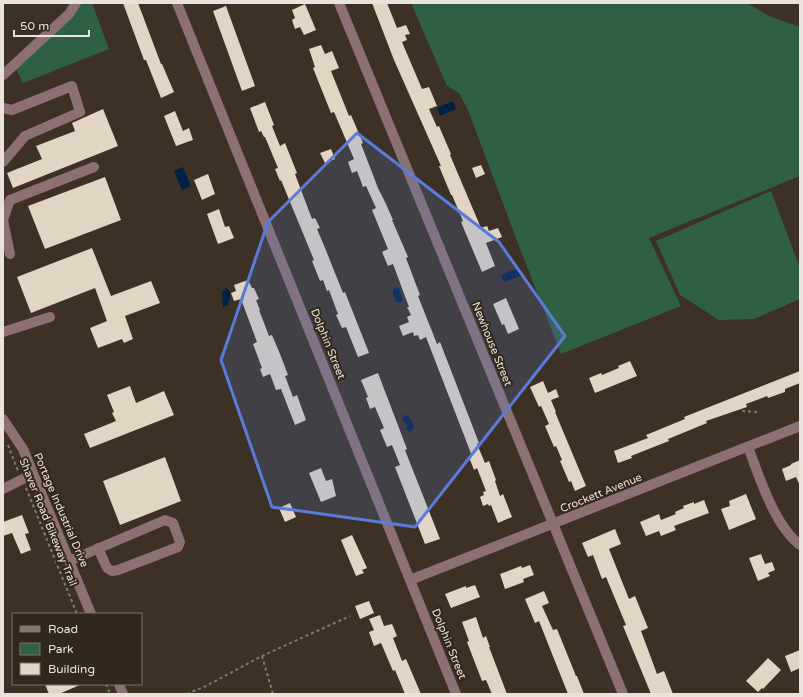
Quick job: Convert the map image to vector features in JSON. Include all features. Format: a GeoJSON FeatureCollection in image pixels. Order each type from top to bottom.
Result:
{"type":"FeatureCollection","features":[{"type":"Feature","properties":{"kind":"street"},"geometry":{"type":"LineString","coordinates":[[3,75],[69,14],[76,3]]}},
{"type":"Feature","properties":{"kind":"street","name":"Dolphin Street"},"geometry":{"type":"LineString","coordinates":[[177,3],[456,694]]}},
{"type":"Feature","properties":{"kind":"street","name":"Newhouse Street"},"geometry":{"type":"LineString","coordinates":[[339,3],[622,694]]}},
{"type":"Feature","properties":{"kind":"street"},"geometry":{"type":"LineString","coordinates":[[3,108],[12,110],[72,86],[80,112],[25,136],[3,162]]}},
{"type":"Feature","properties":{"kind":"street"},"geometry":{"type":"LineString","coordinates":[[10,254],[3,220],[10,200],[94,167]]}},
{"type":"Feature","properties":{"kind":"street"},"geometry":{"type":"LineString","coordinates":[[3,332],[50,317]]}},
{"type":"Feature","properties":{"kind":"street","name":"Portage Industrial Drive"},"geometry":{"type":"LineString","coordinates":[[3,418],[23,449],[91,613]]}},
{"type":"Feature","properties":{"kind":"street","name":"Crockett Avenue"},"geometry":{"type":"LineString","coordinates":[[410,580],[800,426]]}},
{"type":"Feature","properties":{"kind":"street"},"geometry":{"type":"LineString","coordinates":[[748,447],[774,512],[784,528],[800,545]]}},
{"type":"Feature","properties":{"kind":"street"},"geometry":{"type":"LineString","coordinates":[[3,489],[33,474]]}},
{"type":"Feature","properties":{"kind":"street"},"geometry":{"type":"LineString","coordinates":[[69,561],[98,548],[165,520],[173,523],[180,542],[178,547],[118,570],[107,568],[98,548]]}},
{"type":"Feature","properties":{"kind":"path"},"geometry":{"type":"LineString","coordinates":[[742,410],[758,412]]}},
{"type":"Feature","properties":{"kind":"path","name":"Shaver Road Bikeway Trail"},"geometry":{"type":"LineString","coordinates":[[6,441],[77,613]]}},
{"type":"Feature","properties":{"kind":"path"},"geometry":{"type":"LineString","coordinates":[[187,694],[206,686],[262,656],[350,616]]}},
{"type":"Feature","properties":{"kind":"path"},"geometry":{"type":"LineString","coordinates":[[262,656],[273,694]]}},
{"type":"Feature","properties":{"kind":"highlighted area"},"geometry":{"type":"Polygon","coordinates":[[[357,133],[499,242],[565,336],[415,527],[272,507],[221,360],[268,222],[357,133]]]}},
{"type":"Feature","properties":{"kind":"green space"},"geometry":{"type":"Polygon","coordinates":[[[80,3],[92,3],[109,49],[23,83],[16,69],[80,3]]]}},
{"type":"Feature","properties":{"kind":"green space"},"geometry":{"type":"Polygon","coordinates":[[[411,3],[747,3],[771,17],[800,27],[800,176],[649,238],[681,306],[561,354],[468,110],[459,93],[447,86],[411,3]]]}},
{"type":"Feature","properties":{"kind":"green space"},"geometry":{"type":"Polygon","coordinates":[[[771,191],[800,268],[800,299],[754,319],[719,320],[680,295],[656,241],[771,191]]]}},
{"type":"Feature","properties":{"kind":"water"},"geometry":{"type":"Polygon","coordinates":[[[453,101],[456,109],[440,116],[437,108],[453,101]]]}},
{"type":"Feature","properties":{"kind":"water"},"geometry":{"type":"Polygon","coordinates":[[[183,167],[191,186],[182,190],[174,171],[183,167]]]}},
{"type":"Feature","properties":{"kind":"water"},"geometry":{"type":"Polygon","coordinates":[[[518,268],[521,276],[504,282],[501,275],[518,268]]]}},
{"type":"Feature","properties":{"kind":"water"},"geometry":{"type":"Polygon","coordinates":[[[225,288],[228,289],[230,293],[230,298],[228,305],[223,307],[222,292],[225,288]]]}},
{"type":"Feature","properties":{"kind":"water"},"geometry":{"type":"Polygon","coordinates":[[[399,288],[403,300],[400,303],[396,302],[393,294],[393,289],[399,288]]]}},
{"type":"Feature","properties":{"kind":"water"},"geometry":{"type":"Polygon","coordinates":[[[405,415],[410,417],[414,428],[410,432],[407,430],[407,424],[403,420],[403,416],[405,415]]]}},
{"type":"Feature","properties":{"kind":"building"},"geometry":{"type":"Polygon","coordinates":[[[123,3],[138,3],[161,64],[174,92],[161,98],[146,60],[144,60],[123,3]]]}},
{"type":"Feature","properties":{"kind":"building"},"geometry":{"type":"Polygon","coordinates":[[[372,3],[387,3],[397,28],[406,25],[410,34],[405,35],[407,40],[402,42],[422,89],[429,87],[437,106],[429,109],[437,127],[439,126],[481,228],[487,226],[489,231],[498,228],[502,237],[486,243],[495,266],[482,272],[461,222],[463,221],[439,166],[441,166],[394,60],[372,3]]]}},
{"type":"Feature","properties":{"kind":"building"},"geometry":{"type":"Polygon","coordinates":[[[305,4],[316,30],[304,35],[300,27],[295,29],[292,20],[295,18],[292,10],[305,4]]]}},
{"type":"Feature","properties":{"kind":"building"},"geometry":{"type":"Polygon","coordinates":[[[226,6],[255,86],[242,91],[213,11],[226,6]]]}},
{"type":"Feature","properties":{"kind":"building"},"geometry":{"type":"Polygon","coordinates":[[[321,45],[325,54],[332,51],[339,68],[331,71],[349,116],[351,115],[363,143],[361,144],[378,188],[408,257],[406,258],[420,295],[418,296],[437,344],[440,342],[479,443],[477,444],[485,463],[489,461],[500,496],[503,494],[512,517],[498,523],[491,505],[489,506],[488,504],[483,506],[480,497],[484,495],[483,492],[486,491],[477,468],[474,470],[469,457],[472,456],[426,337],[420,340],[418,335],[414,336],[413,332],[403,336],[399,326],[409,322],[407,317],[411,315],[407,307],[409,307],[393,264],[388,266],[382,252],[388,249],[372,210],[376,208],[366,186],[363,187],[357,171],[352,173],[348,162],[354,159],[334,112],[331,113],[313,68],[315,67],[309,49],[321,45]]]}},
{"type":"Feature","properties":{"kind":"building"},"geometry":{"type":"Polygon","coordinates":[[[265,102],[280,146],[285,143],[297,173],[295,174],[312,219],[315,218],[320,228],[317,229],[343,293],[345,292],[369,353],[358,357],[346,327],[342,328],[336,315],[338,314],[329,290],[327,291],[323,280],[320,281],[312,261],[314,260],[275,169],[278,168],[265,137],[261,131],[259,132],[250,108],[265,102]]]}},
{"type":"Feature","properties":{"kind":"building"},"geometry":{"type":"Polygon","coordinates":[[[103,109],[118,146],[13,188],[7,173],[42,159],[36,146],[75,131],[72,123],[103,109]]]}},
{"type":"Feature","properties":{"kind":"building"},"geometry":{"type":"Polygon","coordinates":[[[175,111],[183,131],[189,128],[193,140],[176,146],[164,116],[175,111]]]}},
{"type":"Feature","properties":{"kind":"building"},"geometry":{"type":"Polygon","coordinates":[[[331,149],[335,159],[325,163],[320,153],[331,149]]]}},
{"type":"Feature","properties":{"kind":"building"},"geometry":{"type":"Polygon","coordinates":[[[481,165],[485,174],[476,178],[472,168],[481,165]]]}},
{"type":"Feature","properties":{"kind":"building"},"geometry":{"type":"Polygon","coordinates":[[[208,174],[215,194],[202,200],[194,180],[208,174]]]}},
{"type":"Feature","properties":{"kind":"building"},"geometry":{"type":"Polygon","coordinates":[[[105,177],[121,220],[45,249],[28,206],[105,177]]]}},
{"type":"Feature","properties":{"kind":"building"},"geometry":{"type":"Polygon","coordinates":[[[219,209],[225,227],[229,226],[234,238],[218,244],[207,214],[219,209]]]}},
{"type":"Feature","properties":{"kind":"building"},"geometry":{"type":"Polygon","coordinates":[[[92,248],[111,296],[151,281],[160,303],[125,316],[133,339],[124,343],[122,339],[98,348],[90,328],[107,321],[95,288],[31,313],[17,277],[92,248]]]}},
{"type":"Feature","properties":{"kind":"building"},"geometry":{"type":"Polygon","coordinates":[[[248,280],[259,299],[256,300],[259,310],[269,336],[272,335],[280,354],[288,375],[285,376],[293,397],[297,395],[306,420],[295,425],[281,389],[276,390],[270,374],[263,377],[260,369],[262,368],[253,344],[257,342],[241,299],[234,301],[231,293],[236,291],[234,285],[248,280]]]}},
{"type":"Feature","properties":{"kind":"building"},"geometry":{"type":"Polygon","coordinates":[[[506,298],[519,329],[508,334],[504,324],[502,325],[493,304],[506,298]]]}},
{"type":"Feature","properties":{"kind":"building"},"geometry":{"type":"Polygon","coordinates":[[[630,361],[637,376],[595,393],[589,378],[601,373],[602,375],[619,368],[618,366],[630,361]]]}},
{"type":"Feature","properties":{"kind":"building"},"geometry":{"type":"Polygon","coordinates":[[[800,371],[800,383],[785,389],[785,392],[768,398],[767,396],[746,404],[747,407],[706,421],[707,423],[668,439],[669,441],[631,456],[632,458],[618,463],[614,451],[648,438],[646,435],[685,419],[684,417],[800,371]]]}},
{"type":"Feature","properties":{"kind":"building"},"geometry":{"type":"Polygon","coordinates":[[[378,373],[407,449],[405,450],[440,539],[425,544],[395,467],[400,465],[392,445],[387,447],[380,430],[384,428],[375,407],[370,409],[366,398],[368,397],[361,380],[378,373]]]}},
{"type":"Feature","properties":{"kind":"building"},"geometry":{"type":"Polygon","coordinates":[[[543,381],[548,393],[556,389],[559,397],[551,400],[586,486],[575,491],[571,481],[569,482],[560,461],[562,460],[556,446],[554,447],[545,426],[549,424],[530,387],[543,381]]]}},
{"type":"Feature","properties":{"kind":"building"},"geometry":{"type":"Polygon","coordinates":[[[130,386],[136,403],[164,391],[174,415],[90,448],[84,434],[116,421],[107,395],[130,386]]]}},
{"type":"Feature","properties":{"kind":"building"},"geometry":{"type":"Polygon","coordinates":[[[165,457],[181,501],[120,525],[103,481],[165,457]]]}},
{"type":"Feature","properties":{"kind":"building"},"geometry":{"type":"Polygon","coordinates":[[[800,460],[800,486],[796,477],[786,481],[782,469],[800,460]]]}},
{"type":"Feature","properties":{"kind":"building"},"geometry":{"type":"Polygon","coordinates":[[[321,468],[326,481],[332,479],[336,496],[321,502],[309,473],[321,468]]]}},
{"type":"Feature","properties":{"kind":"building"},"geometry":{"type":"Polygon","coordinates":[[[746,494],[756,519],[729,530],[721,509],[730,506],[729,501],[746,494]]]}},
{"type":"Feature","properties":{"kind":"building"},"geometry":{"type":"Polygon","coordinates":[[[704,500],[709,513],[674,526],[676,530],[661,536],[659,531],[646,536],[640,522],[659,514],[661,520],[676,514],[675,512],[684,508],[683,506],[704,500]]]}},
{"type":"Feature","properties":{"kind":"building"},"geometry":{"type":"Polygon","coordinates":[[[290,503],[296,517],[285,522],[279,508],[290,503]]]}},
{"type":"Feature","properties":{"kind":"building"},"geometry":{"type":"Polygon","coordinates":[[[22,515],[29,533],[25,534],[31,550],[21,554],[12,533],[3,536],[3,522],[22,515]]]}},
{"type":"Feature","properties":{"kind":"building"},"geometry":{"type":"Polygon","coordinates":[[[615,529],[621,544],[609,549],[629,599],[635,596],[648,628],[641,631],[657,674],[664,671],[673,694],[651,694],[623,626],[626,625],[606,577],[602,579],[593,555],[588,557],[582,543],[615,529]]]}},
{"type":"Feature","properties":{"kind":"building"},"geometry":{"type":"Polygon","coordinates":[[[352,535],[367,568],[362,570],[364,573],[356,576],[341,540],[352,535]]]}},
{"type":"Feature","properties":{"kind":"building"},"geometry":{"type":"Polygon","coordinates":[[[761,554],[765,564],[772,562],[775,570],[768,573],[770,576],[758,581],[749,558],[761,554]]]}},
{"type":"Feature","properties":{"kind":"building"},"geometry":{"type":"Polygon","coordinates":[[[530,565],[534,575],[523,579],[524,582],[505,589],[500,574],[521,566],[522,568],[530,565]]]}},
{"type":"Feature","properties":{"kind":"building"},"geometry":{"type":"Polygon","coordinates":[[[475,585],[480,597],[451,608],[445,594],[466,586],[466,588],[475,585]]]}},
{"type":"Feature","properties":{"kind":"building"},"geometry":{"type":"Polygon","coordinates":[[[544,591],[549,603],[542,606],[553,630],[557,629],[584,694],[568,694],[539,621],[535,623],[525,599],[544,591]]]}},
{"type":"Feature","properties":{"kind":"building"},"geometry":{"type":"Polygon","coordinates":[[[369,601],[374,613],[360,619],[355,606],[369,601]]]}},
{"type":"Feature","properties":{"kind":"building"},"geometry":{"type":"Polygon","coordinates":[[[380,615],[384,626],[392,624],[397,636],[393,638],[402,661],[406,659],[421,694],[405,694],[381,643],[374,646],[369,632],[374,630],[369,619],[380,615]]]}},
{"type":"Feature","properties":{"kind":"building"},"geometry":{"type":"Polygon","coordinates":[[[476,617],[483,638],[486,636],[507,694],[492,694],[486,680],[482,681],[467,642],[469,641],[462,622],[476,617]]]}},
{"type":"Feature","properties":{"kind":"building"},"geometry":{"type":"Polygon","coordinates":[[[800,650],[800,668],[791,672],[785,656],[800,650]]]}},
{"type":"Feature","properties":{"kind":"building"},"geometry":{"type":"Polygon","coordinates":[[[768,658],[781,670],[763,689],[762,688],[758,692],[746,681],[768,658]]]}},
{"type":"Feature","properties":{"kind":"building"},"geometry":{"type":"Polygon","coordinates":[[[45,685],[80,685],[59,694],[49,694],[45,685]]]}}]}
